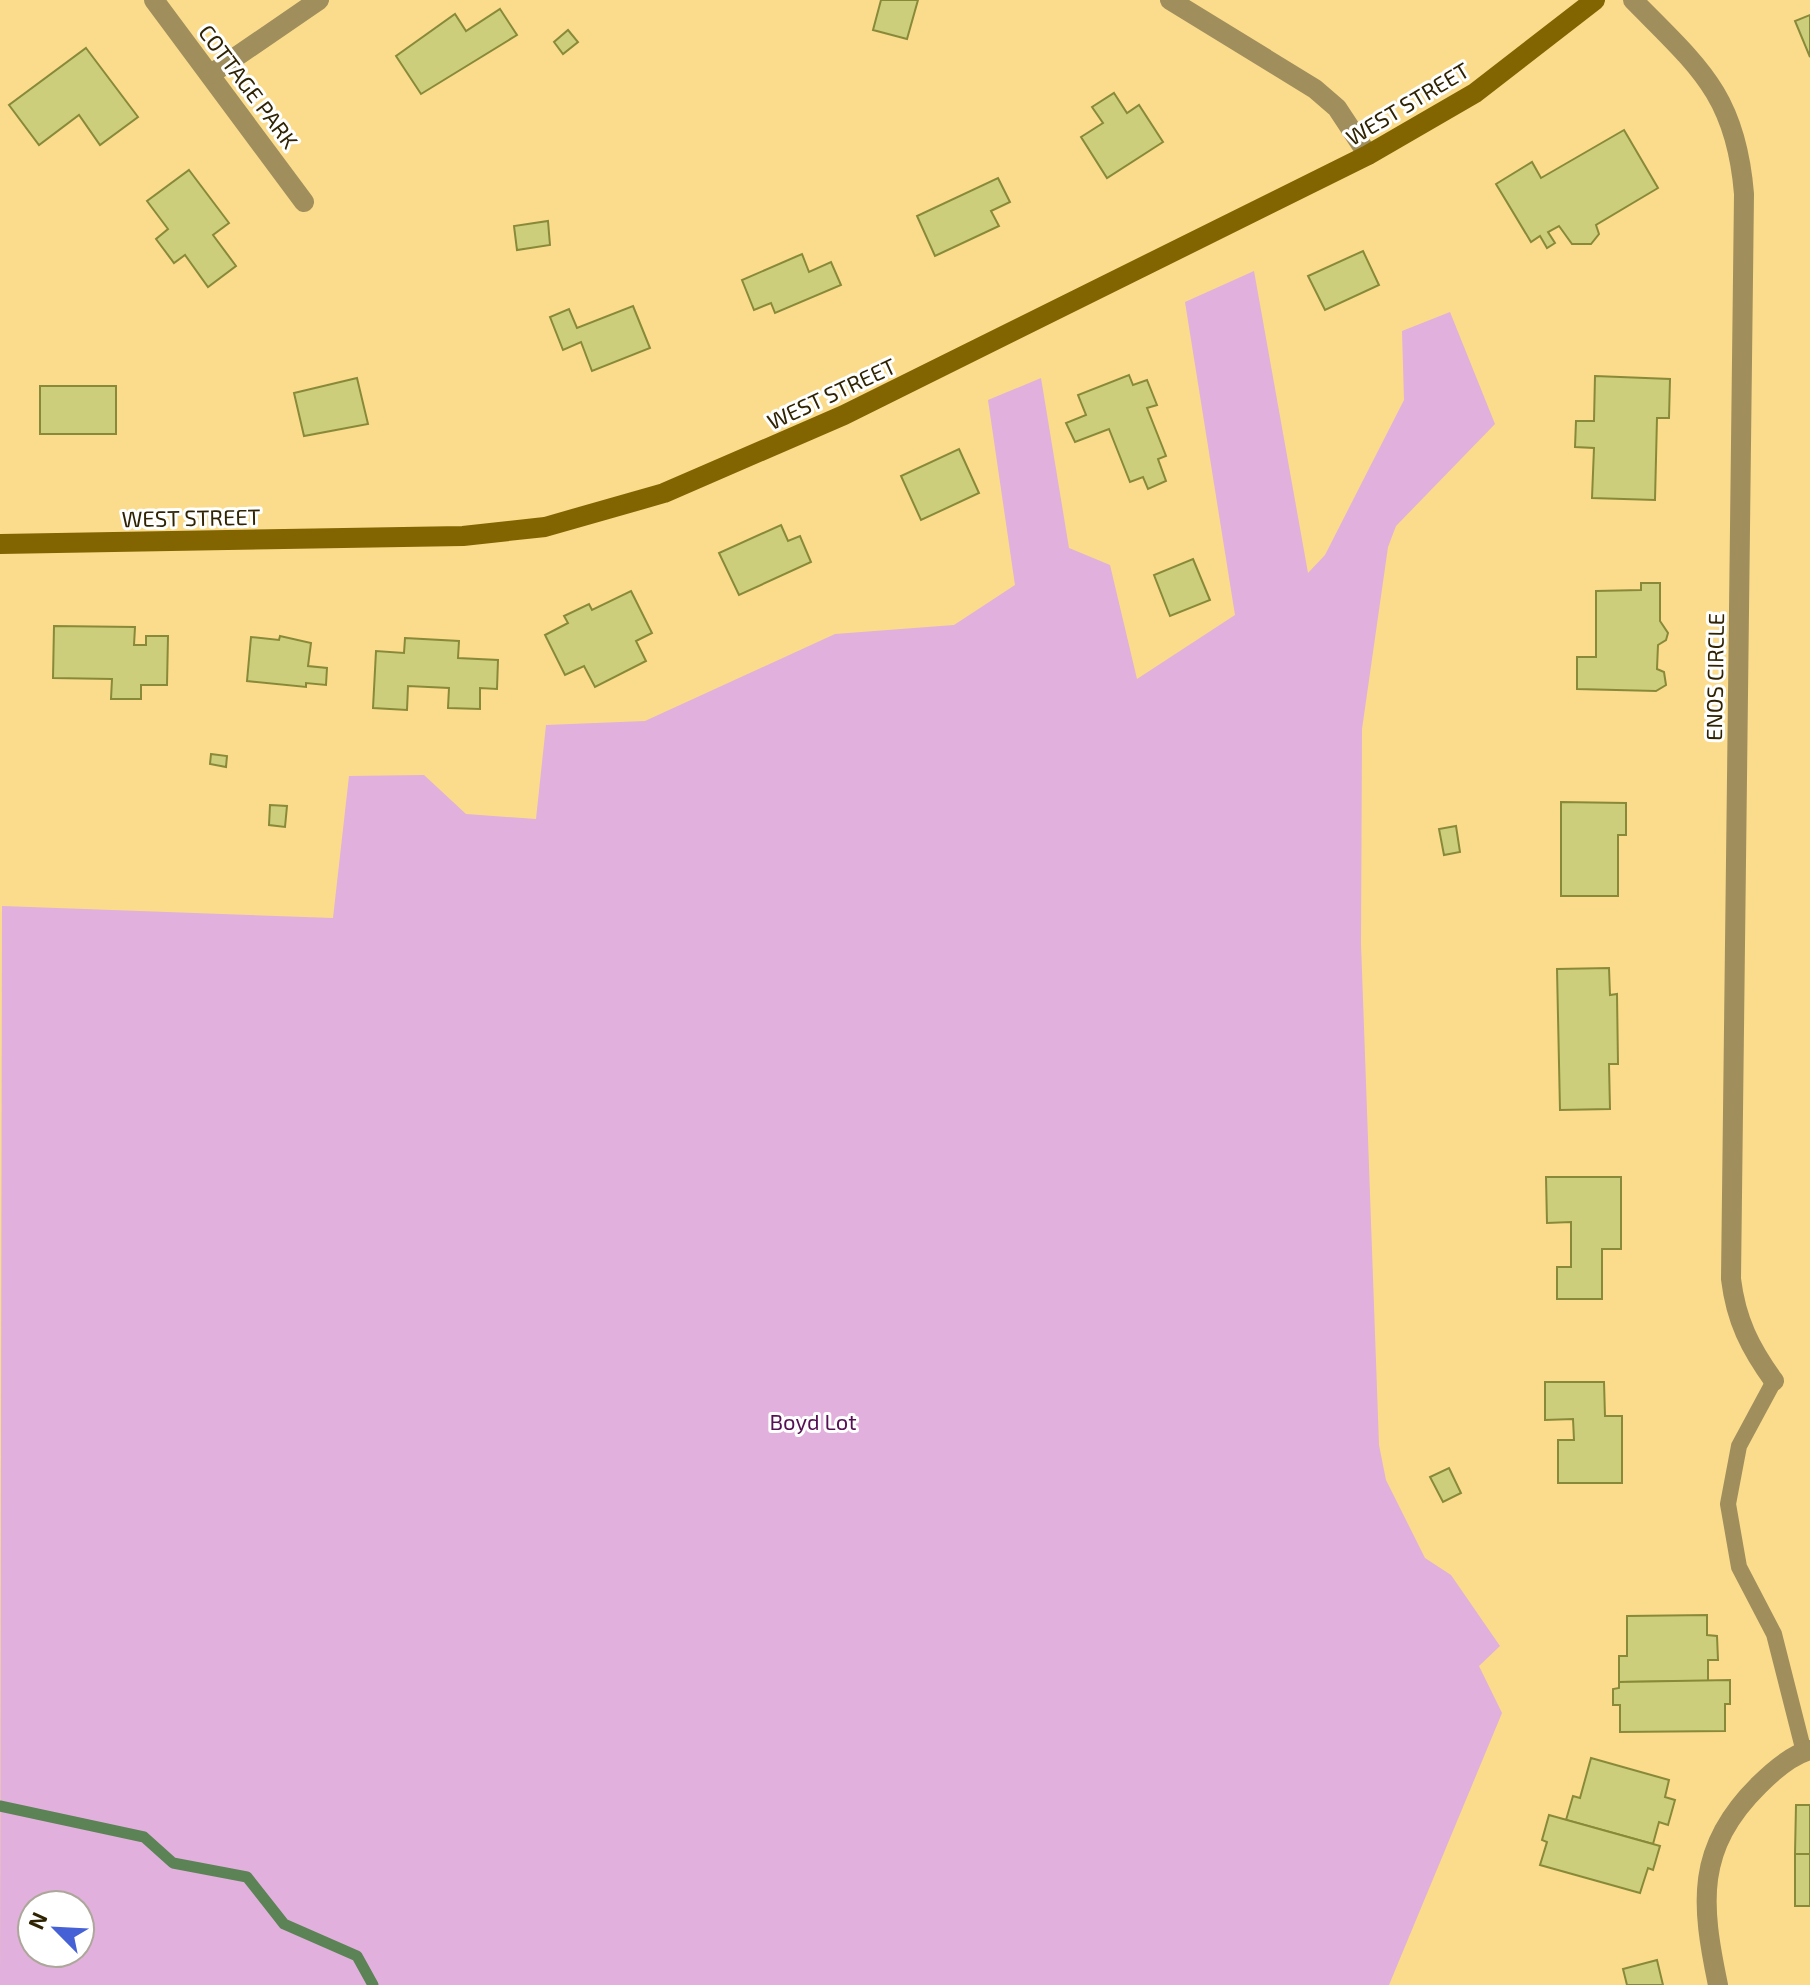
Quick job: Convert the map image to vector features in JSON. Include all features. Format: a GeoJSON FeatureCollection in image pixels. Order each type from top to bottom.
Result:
{"type":"FeatureCollection","features":[{"type":"Feature","properties":{"kind":"main road","name":"WEST STREET"},"geometry":{"type":"LineString","coordinates":[[0,544],[463,536],[545,527],[604,513],[664,493],[844,415],[1368,155],[1475,93],[1595,0]]}},
{"type":"Feature","properties":{"kind":"street","name":"COTTAGE PARK"},"geometry":{"type":"LineString","coordinates":[[154,0],[304,202]]}},
{"type":"Feature","properties":{"kind":"street"},"geometry":{"type":"LineString","coordinates":[[211,74],[319,0]]}},
{"type":"Feature","properties":{"kind":"street"},"geometry":{"type":"LineString","coordinates":[[1170,0],[1315,89],[1337,108],[1368,155]]}},
{"type":"Feature","properties":{"kind":"street","name":"ENOS CIRCLE"},"geometry":{"type":"LineString","coordinates":[[1633,0],[1712,82],[1731,118],[1741,157],[1744,194],[1731,1279],[1735,1310],[1744,1336],[1774,1381]]}},
{"type":"Feature","properties":{"kind":"street"},"geometry":{"type":"LineString","coordinates":[[1718,1985],[1704,1900],[1716,1845],[1747,1797],[1771,1773],[1807,1751]]}},
{"type":"Feature","properties":{"kind":"lane"},"geometry":{"type":"LineString","coordinates":[[1774,1381],[1739,1446],[1728,1504],[1739,1567],[1774,1634],[1807,1751]]}},
{"type":"Feature","properties":{"kind":"green space","name":"Boyd Lot"},"geometry":{"type":"Polygon","coordinates":[[[1254,271],[1308,573],[1325,555],[1404,400],[1402,331],[1450,312],[1495,424],[1396,526],[1388,547],[1362,729],[1361,944],[1379,1445],[1386,1480],[1425,1558],[1451,1575],[1500,1646],[1479,1666],[1502,1713],[1389,1985],[0,1985],[2,906],[333,918],[349,776],[424,775],[466,814],[536,819],[546,725],[645,721],[835,634],[954,625],[1015,585],[988,400],[1041,378],[1069,548],[1110,565],[1137,679],[1235,615],[1185,302],[1254,271]]]}},
{"type":"Feature","properties":{"kind":"building"},"geometry":{"type":"Polygon","coordinates":[[[881,0],[918,0],[907,39],[873,30],[881,0]]]}},
{"type":"Feature","properties":{"kind":"building"},"geometry":{"type":"Polygon","coordinates":[[[500,9],[517,35],[421,94],[396,56],[455,14],[466,31],[500,9]]]}},
{"type":"Feature","properties":{"kind":"building"},"geometry":{"type":"Polygon","coordinates":[[[1810,15],[1810,57],[1795,21],[1810,15]]]}},
{"type":"Feature","properties":{"kind":"building"},"geometry":{"type":"Polygon","coordinates":[[[568,30],[578,42],[563,54],[554,42],[568,30]]]}},
{"type":"Feature","properties":{"kind":"building"},"geometry":{"type":"Polygon","coordinates":[[[86,48],[138,117],[100,145],[79,115],[39,145],[9,105],[86,48]]]}},
{"type":"Feature","properties":{"kind":"building"},"geometry":{"type":"Polygon","coordinates":[[[1114,93],[1127,113],[1139,105],[1163,142],[1107,178],[1081,137],[1103,123],[1092,107],[1114,93]]]}},
{"type":"Feature","properties":{"kind":"building"},"geometry":{"type":"Polygon","coordinates":[[[1624,130],[1658,188],[1596,225],[1599,234],[1591,244],[1572,244],[1559,226],[1548,232],[1555,243],[1547,248],[1540,236],[1531,242],[1496,184],[1532,162],[1541,178],[1624,130]]]}},
{"type":"Feature","properties":{"kind":"building"},"geometry":{"type":"Polygon","coordinates":[[[189,170],[229,223],[213,235],[236,266],[208,287],[185,255],[174,263],[156,239],[168,229],[147,201],[189,170]]]}},
{"type":"Feature","properties":{"kind":"building"},"geometry":{"type":"Polygon","coordinates":[[[998,178],[1010,202],[991,211],[999,226],[935,256],[917,216],[998,178]]]}},
{"type":"Feature","properties":{"kind":"building"},"geometry":{"type":"Polygon","coordinates":[[[548,221],[550,245],[517,250],[514,226],[548,221]]]}},
{"type":"Feature","properties":{"kind":"building"},"geometry":{"type":"Polygon","coordinates":[[[1363,251],[1379,285],[1325,310],[1308,276],[1363,251]]]}},
{"type":"Feature","properties":{"kind":"building"},"geometry":{"type":"Polygon","coordinates":[[[802,254],[809,272],[831,262],[841,285],[775,313],[771,303],[754,310],[742,280],[802,254]]]}},
{"type":"Feature","properties":{"kind":"building"},"geometry":{"type":"Polygon","coordinates":[[[633,306],[650,348],[592,371],[581,342],[563,350],[550,317],[569,309],[577,328],[633,306]]]}},
{"type":"Feature","properties":{"kind":"building"},"geometry":{"type":"Polygon","coordinates":[[[1129,375],[1133,385],[1147,380],[1157,405],[1147,408],[1166,456],[1158,459],[1166,481],[1148,489],[1143,477],[1130,482],[1109,429],[1075,442],[1066,423],[1086,415],[1078,395],[1129,375]]]}},
{"type":"Feature","properties":{"kind":"building"},"geometry":{"type":"Polygon","coordinates":[[[1595,376],[1670,379],[1669,418],[1657,418],[1655,500],[1592,498],[1594,448],[1575,447],[1576,421],[1594,421],[1595,376]]]}},
{"type":"Feature","properties":{"kind":"building"},"geometry":{"type":"Polygon","coordinates":[[[357,378],[368,424],[304,436],[294,393],[357,378]]]}},
{"type":"Feature","properties":{"kind":"building"},"geometry":{"type":"Polygon","coordinates":[[[40,386],[116,386],[116,434],[40,434],[40,386]]]}},
{"type":"Feature","properties":{"kind":"building"},"geometry":{"type":"Polygon","coordinates":[[[959,449],[979,493],[921,520],[901,476],[959,449]]]}},
{"type":"Feature","properties":{"kind":"building"},"geometry":{"type":"Polygon","coordinates":[[[781,525],[788,541],[800,536],[811,562],[739,595],[719,553],[781,525]]]}},
{"type":"Feature","properties":{"kind":"building"},"geometry":{"type":"Polygon","coordinates":[[[1193,559],[1210,600],[1170,616],[1154,575],[1193,559]]]}},
{"type":"Feature","properties":{"kind":"building"},"geometry":{"type":"Polygon","coordinates":[[[1641,583],[1660,583],[1660,621],[1668,633],[1666,640],[1658,645],[1657,669],[1664,672],[1666,685],[1656,691],[1577,689],[1577,657],[1596,657],[1596,591],[1641,590],[1641,583]]]}},
{"type":"Feature","properties":{"kind":"building"},"geometry":{"type":"Polygon","coordinates":[[[631,591],[652,633],[636,641],[646,661],[595,687],[584,666],[565,675],[545,635],[568,623],[564,616],[589,604],[592,610],[631,591]]]}},
{"type":"Feature","properties":{"kind":"building"},"geometry":{"type":"Polygon","coordinates":[[[54,626],[135,627],[134,645],[146,645],[146,636],[168,636],[167,685],[141,685],[141,699],[111,699],[112,679],[53,678],[54,626]]]}},
{"type":"Feature","properties":{"kind":"building"},"geometry":{"type":"Polygon","coordinates":[[[280,636],[311,643],[308,666],[327,668],[326,685],[306,683],[306,687],[247,681],[251,637],[279,640],[280,636]]]}},
{"type":"Feature","properties":{"kind":"building"},"geometry":{"type":"Polygon","coordinates":[[[405,638],[459,641],[458,658],[498,660],[497,689],[480,688],[480,709],[448,708],[449,688],[408,686],[407,710],[373,708],[376,651],[404,653],[405,638]]]}},
{"type":"Feature","properties":{"kind":"building"},"geometry":{"type":"Polygon","coordinates":[[[211,754],[227,756],[226,767],[210,764],[211,754]]]}},
{"type":"Feature","properties":{"kind":"building"},"geometry":{"type":"Polygon","coordinates":[[[1561,802],[1626,803],[1626,835],[1618,835],[1618,896],[1561,896],[1561,802]]]}},
{"type":"Feature","properties":{"kind":"building"},"geometry":{"type":"Polygon","coordinates":[[[270,805],[287,806],[285,827],[269,825],[270,805]]]}},
{"type":"Feature","properties":{"kind":"building"},"geometry":{"type":"Polygon","coordinates":[[[1456,826],[1460,852],[1444,855],[1439,829],[1456,826]]]}},
{"type":"Feature","properties":{"kind":"building"},"geometry":{"type":"Polygon","coordinates":[[[1609,968],[1610,995],[1617,994],[1618,1064],[1609,1064],[1610,1109],[1560,1110],[1557,969],[1609,968]]]}},
{"type":"Feature","properties":{"kind":"building"},"geometry":{"type":"Polygon","coordinates":[[[1546,1177],[1621,1177],[1621,1249],[1602,1249],[1602,1299],[1557,1299],[1557,1267],[1571,1267],[1571,1222],[1547,1223],[1546,1177]]]}},
{"type":"Feature","properties":{"kind":"building"},"geometry":{"type":"Polygon","coordinates":[[[1545,1382],[1604,1382],[1605,1416],[1622,1416],[1622,1483],[1558,1483],[1558,1440],[1574,1440],[1573,1419],[1545,1420],[1545,1382]]]}},
{"type":"Feature","properties":{"kind":"building"},"geometry":{"type":"Polygon","coordinates":[[[1449,1468],[1461,1493],[1443,1502],[1430,1477],[1449,1468]]]}},
{"type":"Feature","properties":{"kind":"building"},"geometry":{"type":"Polygon","coordinates":[[[1707,1615],[1707,1635],[1717,1636],[1718,1660],[1708,1660],[1708,1681],[1619,1682],[1619,1656],[1627,1656],[1627,1616],[1707,1615]]]}},
{"type":"Feature","properties":{"kind":"building"},"geometry":{"type":"Polygon","coordinates":[[[1730,1680],[1730,1704],[1725,1704],[1725,1731],[1620,1732],[1620,1705],[1613,1705],[1613,1689],[1619,1688],[1619,1682],[1730,1680]]]}},
{"type":"Feature","properties":{"kind":"building"},"geometry":{"type":"Polygon","coordinates":[[[1591,1758],[1669,1780],[1665,1797],[1675,1800],[1668,1825],[1659,1822],[1653,1844],[1566,1820],[1573,1796],[1580,1798],[1591,1758]]]}},
{"type":"Feature","properties":{"kind":"building"},"geometry":{"type":"Polygon","coordinates":[[[1796,1805],[1810,1805],[1810,1854],[1795,1854],[1796,1805]]]}},
{"type":"Feature","properties":{"kind":"building"},"geometry":{"type":"Polygon","coordinates":[[[1549,1815],[1660,1846],[1653,1870],[1648,1868],[1640,1893],[1540,1865],[1547,1842],[1542,1840],[1549,1815]]]}},
{"type":"Feature","properties":{"kind":"building"},"geometry":{"type":"Polygon","coordinates":[[[1795,1854],[1810,1854],[1810,1906],[1795,1906],[1795,1854]]]}},
{"type":"Feature","properties":{"kind":"building"},"geometry":{"type":"Polygon","coordinates":[[[1657,1960],[1663,1985],[1627,1985],[1623,1969],[1657,1960]]]}},
{"type":"Feature","properties":{"kind":"waterway"},"geometry":{"type":"LineString","coordinates":[[0,1806],[144,1837],[173,1863],[247,1877],[284,1924],[357,1956],[373,1985]]}}]}
